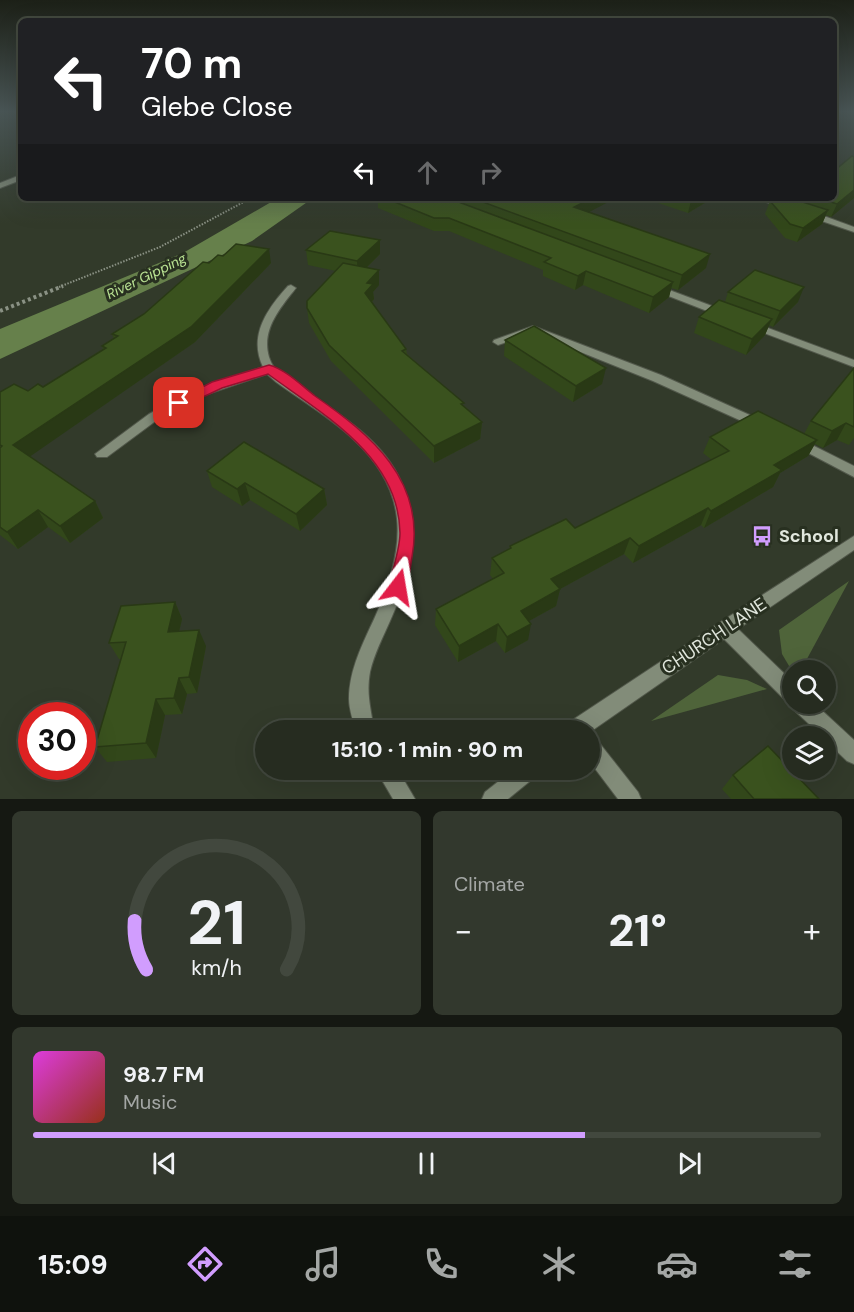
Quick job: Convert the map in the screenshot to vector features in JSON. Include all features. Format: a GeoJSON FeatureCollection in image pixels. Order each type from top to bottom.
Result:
{"type":"FeatureCollection","features":[{"type":"Feature","properties":{"kind":"street"},"geometry":{"type":"LineString","coordinates":[[0,186],[18,179]]}},
{"type":"Feature","properties":{"kind":"street"},"geometry":{"type":"LineString","coordinates":[[766,201],[854,229]]}},
{"type":"Feature","properties":{"kind":"street"},"geometry":{"type":"LineString","coordinates":[[644,283],[733,317]]}},
{"type":"Feature","properties":{"kind":"street"},"geometry":{"type":"LineString","coordinates":[[291,288],[273,310],[265,328],[263,348],[269,369],[354,430],[373,449],[397,488],[408,534],[398,587],[359,675],[357,699],[362,720]]}},
{"type":"Feature","properties":{"kind":"street"},"geometry":{"type":"LineString","coordinates":[[744,322],[854,364]]}},
{"type":"Feature","properties":{"kind":"street"},"geometry":{"type":"LineString","coordinates":[[498,342],[533,329],[657,378],[766,428]]}},
{"type":"Feature","properties":{"kind":"street"},"geometry":{"type":"LineString","coordinates":[[102,454],[153,417],[198,393],[269,369]]}},
{"type":"Feature","properties":{"kind":"street"},"geometry":{"type":"LineString","coordinates":[[788,438],[854,472]]}},
{"type":"Feature","properties":{"kind":"street","name":"CHURCH LANE"},"geometry":{"type":"LineString","coordinates":[[591,720],[854,542]]}},
{"type":"Feature","properties":{"kind":"street"},"geometry":{"type":"LineString","coordinates":[[725,628],[782,684]]}},
{"type":"Feature","properties":{"kind":"street"},"geometry":{"type":"LineString","coordinates":[[812,714],[854,754]]}},
{"type":"Feature","properties":{"kind":"street"},"geometry":{"type":"LineString","coordinates":[[600,760],[631,799]]}},
{"type":"Feature","properties":{"kind":"street"},"geometry":{"type":"LineString","coordinates":[[393,780],[405,799]]}},
{"type":"Feature","properties":{"kind":"street"},"geometry":{"type":"LineString","coordinates":[[492,799],[516,780]]}},
{"type":"Feature","properties":{"kind":"path"},"geometry":{"type":"LineString","coordinates":[[0,310],[160,247],[245,201]]}},
{"type":"Feature","properties":{"kind":"shaded area"},"geometry":{"type":"Polygon","coordinates":[[[849,581],[806,660],[786,660],[782,654],[779,630],[849,581]]]}},
{"type":"Feature","properties":{"kind":"shaded area"},"geometry":{"type":"Polygon","coordinates":[[[718,675],[747,680],[767,689],[651,721],[718,675]]]}},
{"type":"Feature","properties":{"kind":"water","name":"River Gipping"},"geometry":{"type":"Polygon","coordinates":[[[273,201],[309,201],[252,241],[0,359],[0,329],[183,253],[273,201]]]}},
{"type":"Feature","properties":{"kind":"building"},"geometry":{"type":"Polygon","coordinates":[[[852,156],[854,157],[854,190],[837,204],[828,201],[837,201],[837,168],[852,156]]]}},
{"type":"Feature","properties":{"kind":"building"},"geometry":{"type":"Polygon","coordinates":[[[392,201],[456,201],[673,282],[653,297],[586,271],[578,276],[544,262],[551,258],[449,218],[434,218],[392,201]]]}},
{"type":"Feature","properties":{"kind":"building"},"geometry":{"type":"Polygon","coordinates":[[[480,201],[586,201],[574,207],[710,254],[682,275],[480,201]]]}},
{"type":"Feature","properties":{"kind":"building"},"geometry":{"type":"Polygon","coordinates":[[[770,201],[800,201],[828,210],[803,228],[790,224],[770,201]]]}},
{"type":"Feature","properties":{"kind":"building"},"geometry":{"type":"Polygon","coordinates":[[[330,231],[380,240],[357,261],[306,250],[330,231]]]}},
{"type":"Feature","properties":{"kind":"building"},"geometry":{"type":"Polygon","coordinates":[[[236,244],[269,249],[191,327],[13,445],[95,501],[60,526],[38,510],[7,532],[0,527],[0,448],[2,446],[0,445],[0,392],[14,384],[28,391],[38,384],[43,387],[106,348],[102,346],[118,336],[112,334],[144,314],[203,262],[209,263],[218,255],[223,256],[236,244]]]}},
{"type":"Feature","properties":{"kind":"building"},"geometry":{"type":"Polygon","coordinates":[[[343,263],[379,270],[367,283],[373,284],[365,293],[406,349],[402,351],[464,403],[461,404],[482,422],[434,446],[329,345],[307,308],[307,301],[343,263]]]}},
{"type":"Feature","properties":{"kind":"building"},"geometry":{"type":"Polygon","coordinates":[[[755,270],[804,287],[780,311],[728,292],[755,270]]]}},
{"type":"Feature","properties":{"kind":"building"},"geometry":{"type":"Polygon","coordinates":[[[719,300],[772,319],[752,339],[699,317],[719,300]]]}},
{"type":"Feature","properties":{"kind":"building"},"geometry":{"type":"Polygon","coordinates":[[[534,326],[606,368],[576,386],[505,340],[534,326]]]}},
{"type":"Feature","properties":{"kind":"building"},"geometry":{"type":"Polygon","coordinates":[[[854,368],[854,427],[846,423],[832,431],[811,421],[854,368]]]}},
{"type":"Feature","properties":{"kind":"building"},"geometry":{"type":"Polygon","coordinates":[[[758,411],[817,440],[774,465],[782,470],[711,511],[708,508],[639,546],[630,538],[551,579],[560,589],[521,611],[531,624],[507,637],[498,624],[459,646],[436,609],[504,573],[492,558],[511,548],[510,546],[566,519],[575,528],[729,451],[710,437],[758,411]]]}},
{"type":"Feature","properties":{"kind":"building"},"geometry":{"type":"Polygon","coordinates":[[[244,442],[324,489],[296,514],[245,483],[237,489],[207,471],[244,442]]]}},
{"type":"Feature","properties":{"kind":"building"},"geometry":{"type":"Polygon","coordinates":[[[175,602],[168,632],[199,630],[189,677],[179,678],[174,698],[156,699],[146,743],[96,747],[126,642],[109,643],[121,606],[175,602]]]}},
{"type":"Feature","properties":{"kind":"building"},"geometry":{"type":"Polygon","coordinates":[[[768,746],[782,761],[782,780],[801,780],[819,799],[754,799],[733,775],[768,746]]]}},
{"type":"Feature","properties":{"kind":"place","name":"School"},"geometry":{"type":"Point","coordinates":[762,536]}},
{"type":"Feature","properties":{"kind":"route"},"geometry":{"type":"LineString","coordinates":[[179,403],[217,385],[269,369],[284,382],[354,430],[373,449],[388,471],[397,488],[404,511],[408,534],[398,587]]}}]}
